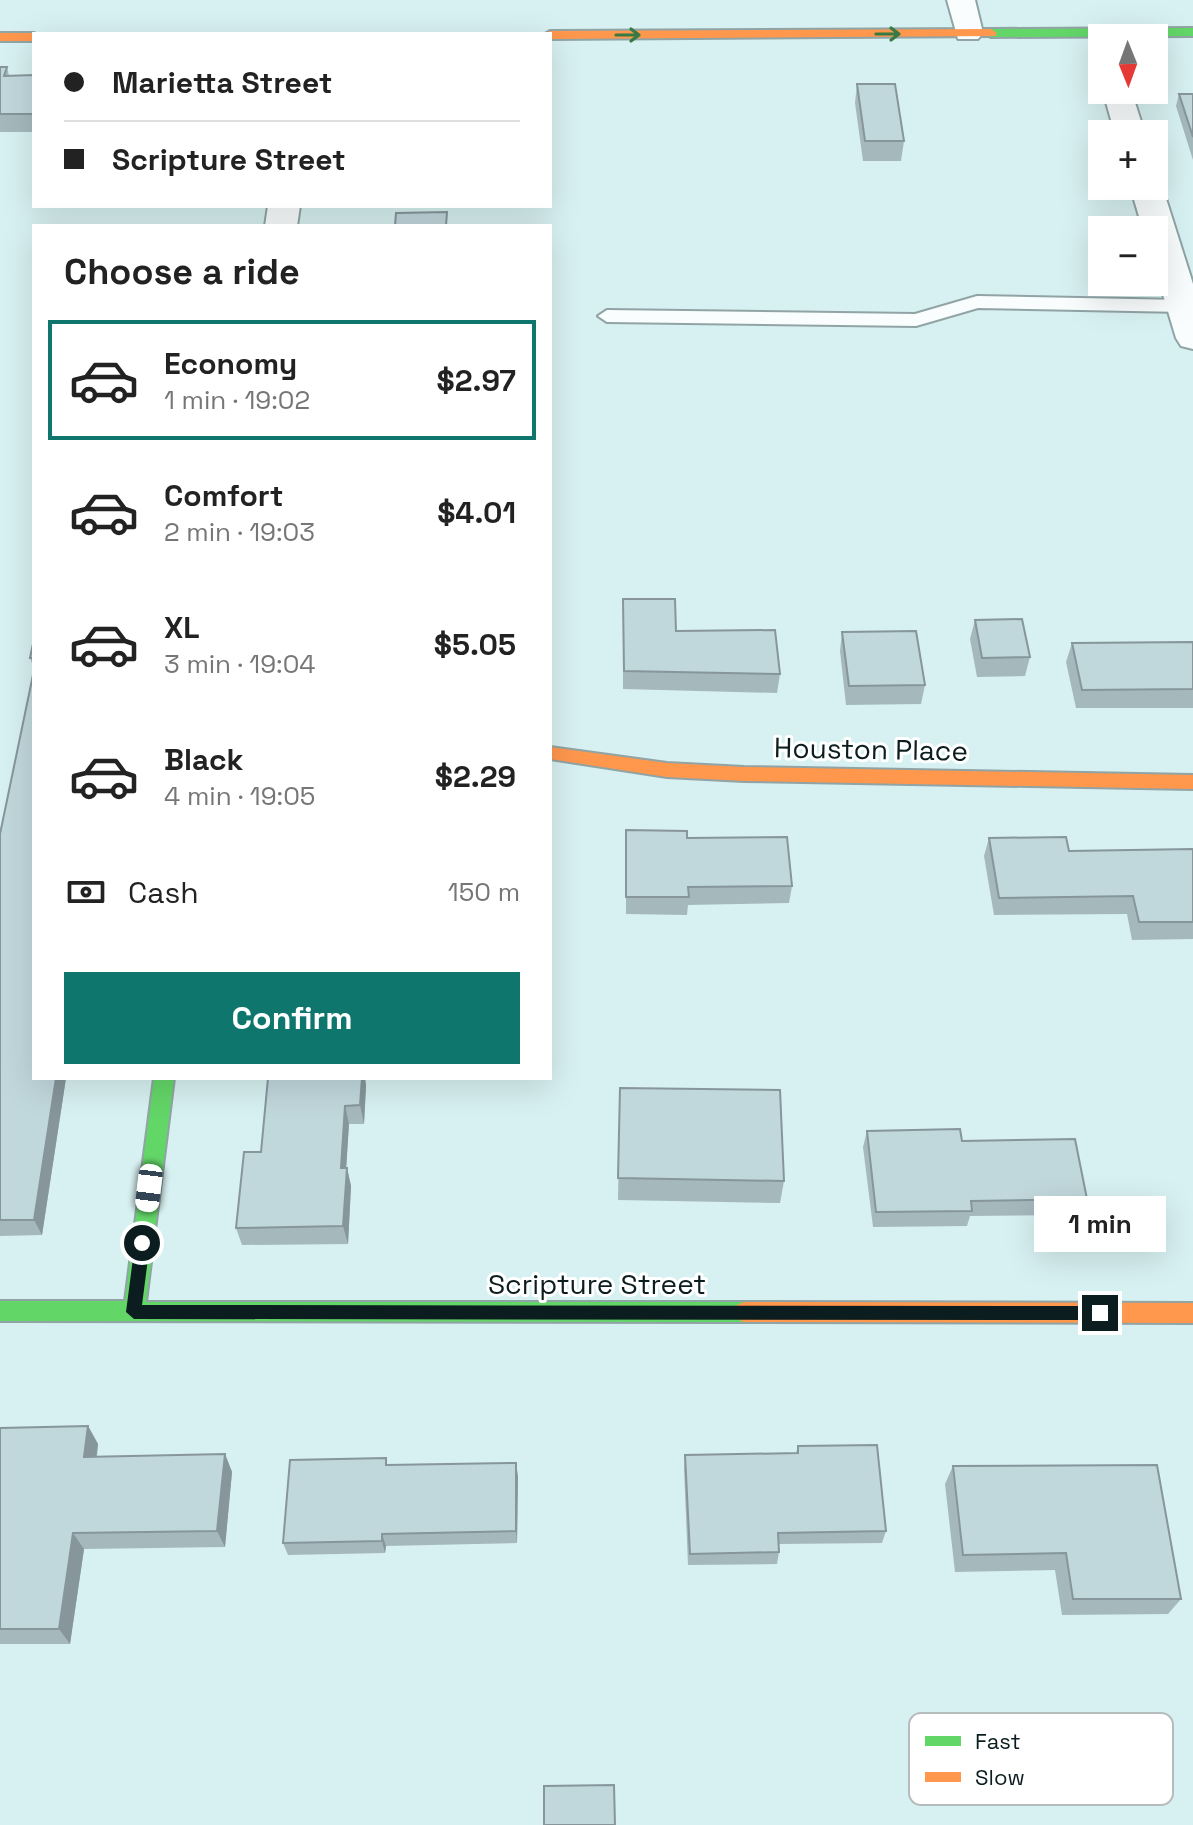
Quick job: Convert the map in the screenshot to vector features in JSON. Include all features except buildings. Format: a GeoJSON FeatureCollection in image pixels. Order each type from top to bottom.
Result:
{"type":"FeatureCollection","features":[{"type":"Feature","properties":{"kind":"street"},"geometry":{"type":"LineString","coordinates":[[961,0],[968,33]]}},
{"type":"Feature","properties":{"kind":"street"},"geometry":{"type":"LineString","coordinates":[[1168,34],[1193,32]]}},
{"type":"Feature","properties":{"kind":"street"},"geometry":{"type":"LineString","coordinates":[[552,35],[968,33],[1088,38]]}},
{"type":"Feature","properties":{"kind":"street"},"geometry":{"type":"LineString","coordinates":[[0,37],[32,37]]}},
{"type":"Feature","properties":{"kind":"street"},"geometry":{"type":"LineString","coordinates":[[1150,200],[1193,338]]}},
{"type":"Feature","properties":{"kind":"street","name":"Houston Place"},"geometry":{"type":"LineString","coordinates":[[552,753],[667,770],[744,774],[1193,782]]}},
{"type":"Feature","properties":{"kind":"street"},"geometry":{"type":"LineString","coordinates":[[134,1312],[164,1080]]}},
{"type":"Feature","properties":{"kind":"street","name":"Scripture Street"},"geometry":{"type":"LineString","coordinates":[[0,1311],[1193,1313]]}},
{"type":"Feature","properties":{"kind":"lane"},"geometry":{"type":"LineString","coordinates":[[607,316],[916,320],[977,302],[1183,306]]}},
{"type":"Feature","properties":{"kind":"traffic: fast"},"geometry":{"type":"LineString","coordinates":[[991,33],[1193,32]]}},
{"type":"Feature","properties":{"kind":"traffic: fast"},"geometry":{"type":"LineString","coordinates":[[134,1312],[164,1080]]}},
{"type":"Feature","properties":{"kind":"traffic: fast"},"geometry":{"type":"LineString","coordinates":[[0,1311],[744,1312]]}},
{"type":"Feature","properties":{"kind":"traffic: slow"},"geometry":{"type":"LineString","coordinates":[[552,35],[991,33]]}},
{"type":"Feature","properties":{"kind":"traffic: slow"},"geometry":{"type":"LineString","coordinates":[[0,37],[32,37]]}},
{"type":"Feature","properties":{"kind":"traffic: slow"},"geometry":{"type":"LineString","coordinates":[[552,753],[667,770],[744,774],[1193,782]]}},
{"type":"Feature","properties":{"kind":"traffic: slow"},"geometry":{"type":"LineString","coordinates":[[744,1312],[1193,1313]]}},
{"type":"Feature","properties":{"kind":"route"},"geometry":{"type":"LineString","coordinates":[[142,1243],[134,1312],[1100,1313]]}}]}
